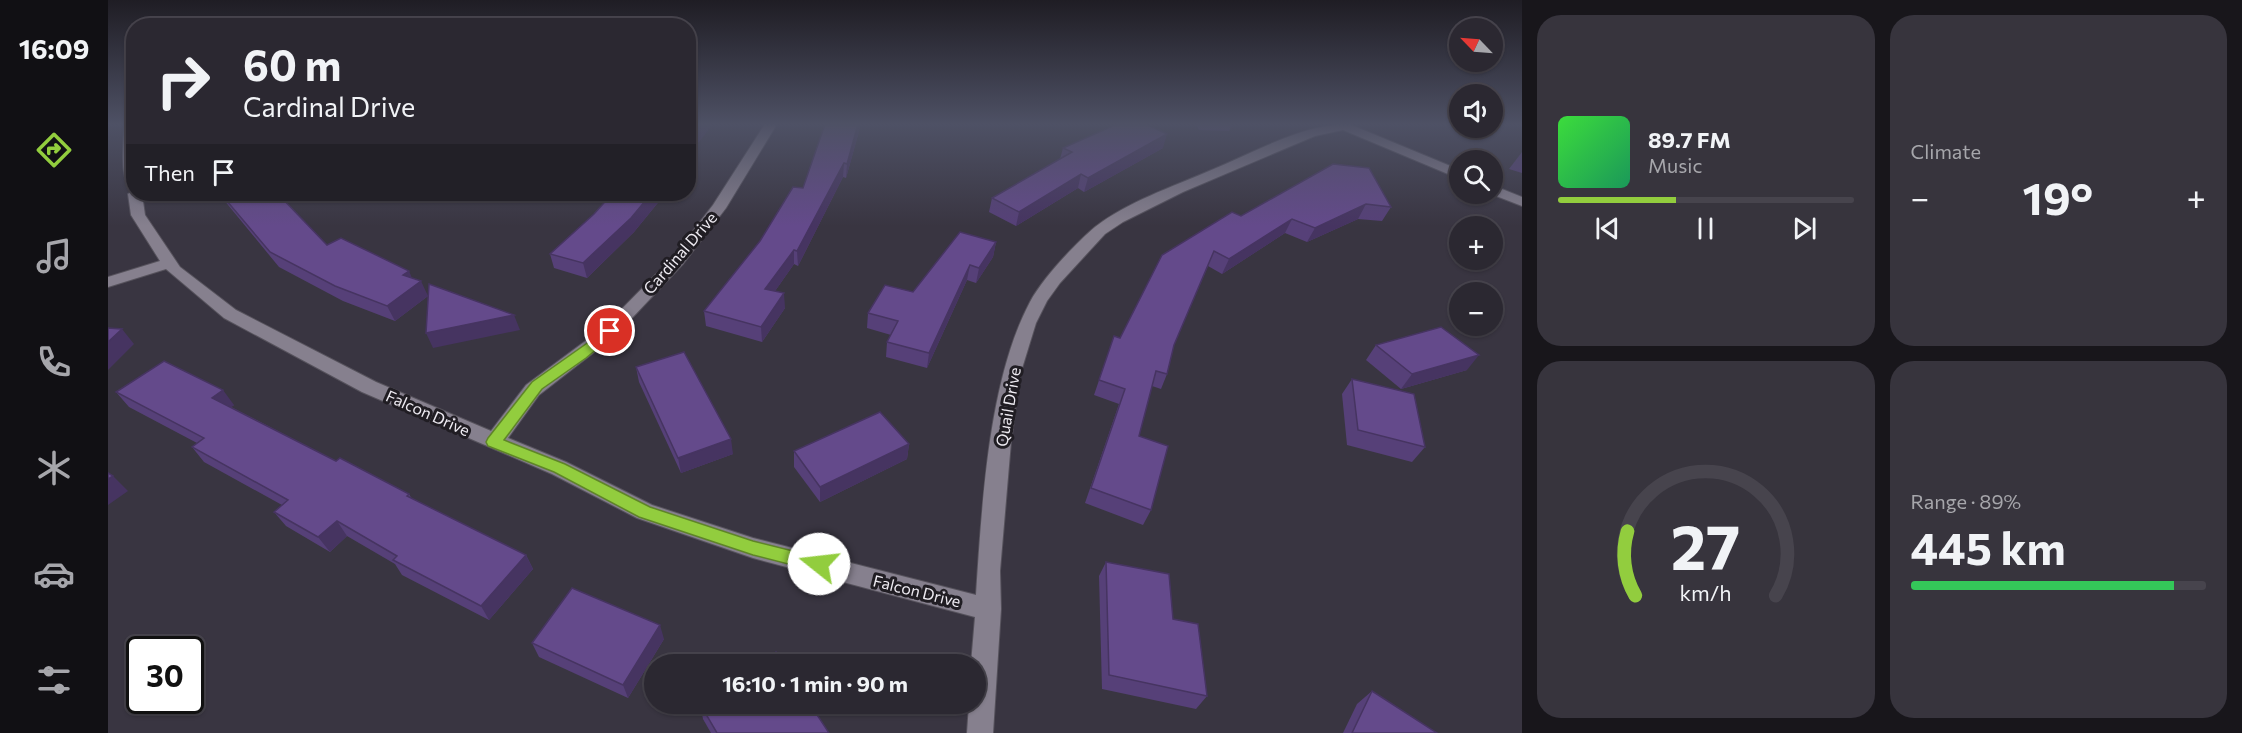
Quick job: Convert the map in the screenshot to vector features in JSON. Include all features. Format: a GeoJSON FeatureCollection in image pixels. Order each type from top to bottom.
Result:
{"type":"FeatureCollection","features":[{"type":"Feature","properties":{"kind":"street","name":"Cardinal Drive"},"geometry":{"type":"LineString","coordinates":[[494,442],[537,385],[582,355],[610,331],[698,236],[735,185],[751,158]]}},
{"type":"Feature","properties":{"kind":"street","name":"Quail Drive"},"geometry":{"type":"LineString","coordinates":[[980,733],[989,609],[990,559],[1011,375],[1028,322],[1039,300],[1054,280],[1100,231],[1118,219],[1178,189],[1252,158]]}},
{"type":"Feature","properties":{"kind":"street"},"geometry":{"type":"LineString","coordinates":[[1420,158],[1449,170]]}},
{"type":"Feature","properties":{"kind":"street"},"geometry":{"type":"LineString","coordinates":[[1503,194],[1522,202]]}},
{"type":"Feature","properties":{"kind":"street","name":"Falcon Drive"},"geometry":{"type":"LineString","coordinates":[[136,201],[138,215],[174,270],[230,314],[369,387],[559,468],[645,512],[753,548],[910,591],[989,609]]}},
{"type":"Feature","properties":{"kind":"street"},"geometry":{"type":"LineString","coordinates":[[108,282],[169,263]]}},
{"type":"Feature","properties":{"kind":"building"},"geometry":{"type":"Polygon","coordinates":[[[813,158],[849,158],[797,251],[794,250],[765,289],[784,293],[761,327],[704,311],[760,241],[793,187],[803,188],[813,158]]]}},
{"type":"Feature","properties":{"kind":"building"},"geometry":{"type":"Polygon","coordinates":[[[1061,158],[1124,158],[1088,178],[1081,174],[1019,212],[992,198],[1061,158]]]}},
{"type":"Feature","properties":{"kind":"building"},"geometry":{"type":"Polygon","coordinates":[[[1333,164],[1369,168],[1391,207],[1366,204],[1315,228],[1292,219],[1229,259],[1214,251],[1174,345],[1167,374],[1156,371],[1139,436],[1168,446],[1151,510],[1091,488],[1125,389],[1099,380],[1114,336],[1120,338],[1162,255],[1232,212],[1241,216],[1333,164]]]}},
{"type":"Feature","properties":{"kind":"building"},"geometry":{"type":"Polygon","coordinates":[[[227,201],[285,201],[327,245],[341,238],[409,271],[403,275],[421,281],[387,306],[335,286],[270,252],[227,201]]]}},
{"type":"Feature","properties":{"kind":"building"},"geometry":{"type":"Polygon","coordinates":[[[606,201],[645,201],[631,218],[583,263],[550,254],[606,201]]]}},
{"type":"Feature","properties":{"kind":"building"},"geometry":{"type":"Polygon","coordinates":[[[960,232],[996,242],[979,268],[970,265],[929,353],[887,342],[898,321],[868,313],[885,285],[913,292],[960,232]]]}},
{"type":"Feature","properties":{"kind":"building"},"geometry":{"type":"Polygon","coordinates":[[[429,284],[514,315],[426,333],[429,284]]]}},
{"type":"Feature","properties":{"kind":"building"},"geometry":{"type":"Polygon","coordinates":[[[1441,327],[1449,333],[1449,336],[1453,336],[1479,355],[1412,374],[1376,345],[1441,327]]]}},
{"type":"Feature","properties":{"kind":"building"},"geometry":{"type":"Polygon","coordinates":[[[108,328],[122,329],[108,342],[108,328]]]}},
{"type":"Feature","properties":{"kind":"building"},"geometry":{"type":"Polygon","coordinates":[[[684,352],[731,439],[678,458],[636,367],[684,352]]]}},
{"type":"Feature","properties":{"kind":"building"},"geometry":{"type":"Polygon","coordinates":[[[164,361],[223,390],[212,398],[336,461],[340,458],[409,494],[407,496],[526,555],[481,606],[393,560],[397,556],[337,521],[318,537],[274,512],[288,500],[192,447],[204,438],[116,392],[164,361]]]}},
{"type":"Feature","properties":{"kind":"building"},"geometry":{"type":"Polygon","coordinates":[[[1352,379],[1414,394],[1425,447],[1358,430],[1352,379]]]}},
{"type":"Feature","properties":{"kind":"building"},"geometry":{"type":"Polygon","coordinates":[[[880,412],[909,444],[820,487],[794,451],[880,412]]]}},
{"type":"Feature","properties":{"kind":"building"},"geometry":{"type":"Polygon","coordinates":[[[1106,562],[1169,574],[1173,619],[1198,624],[1207,696],[1109,675],[1106,562]]]}},
{"type":"Feature","properties":{"kind":"building"},"geometry":{"type":"Polygon","coordinates":[[[572,588],[660,625],[623,685],[532,643],[572,588]]]}},
{"type":"Feature","properties":{"kind":"building"},"geometry":{"type":"Polygon","coordinates":[[[1372,691],[1437,733],[1352,733],[1372,691]]]}},
{"type":"Feature","properties":{"kind":"building"},"geometry":{"type":"Polygon","coordinates":[[[706,714],[817,714],[829,733],[717,733],[706,714]]]}},
{"type":"Feature","properties":{"kind":"route"},"geometry":{"type":"LineString","coordinates":[[610,331],[582,355],[537,385],[494,442],[559,468],[645,512],[753,548],[819,564]]}}]}
